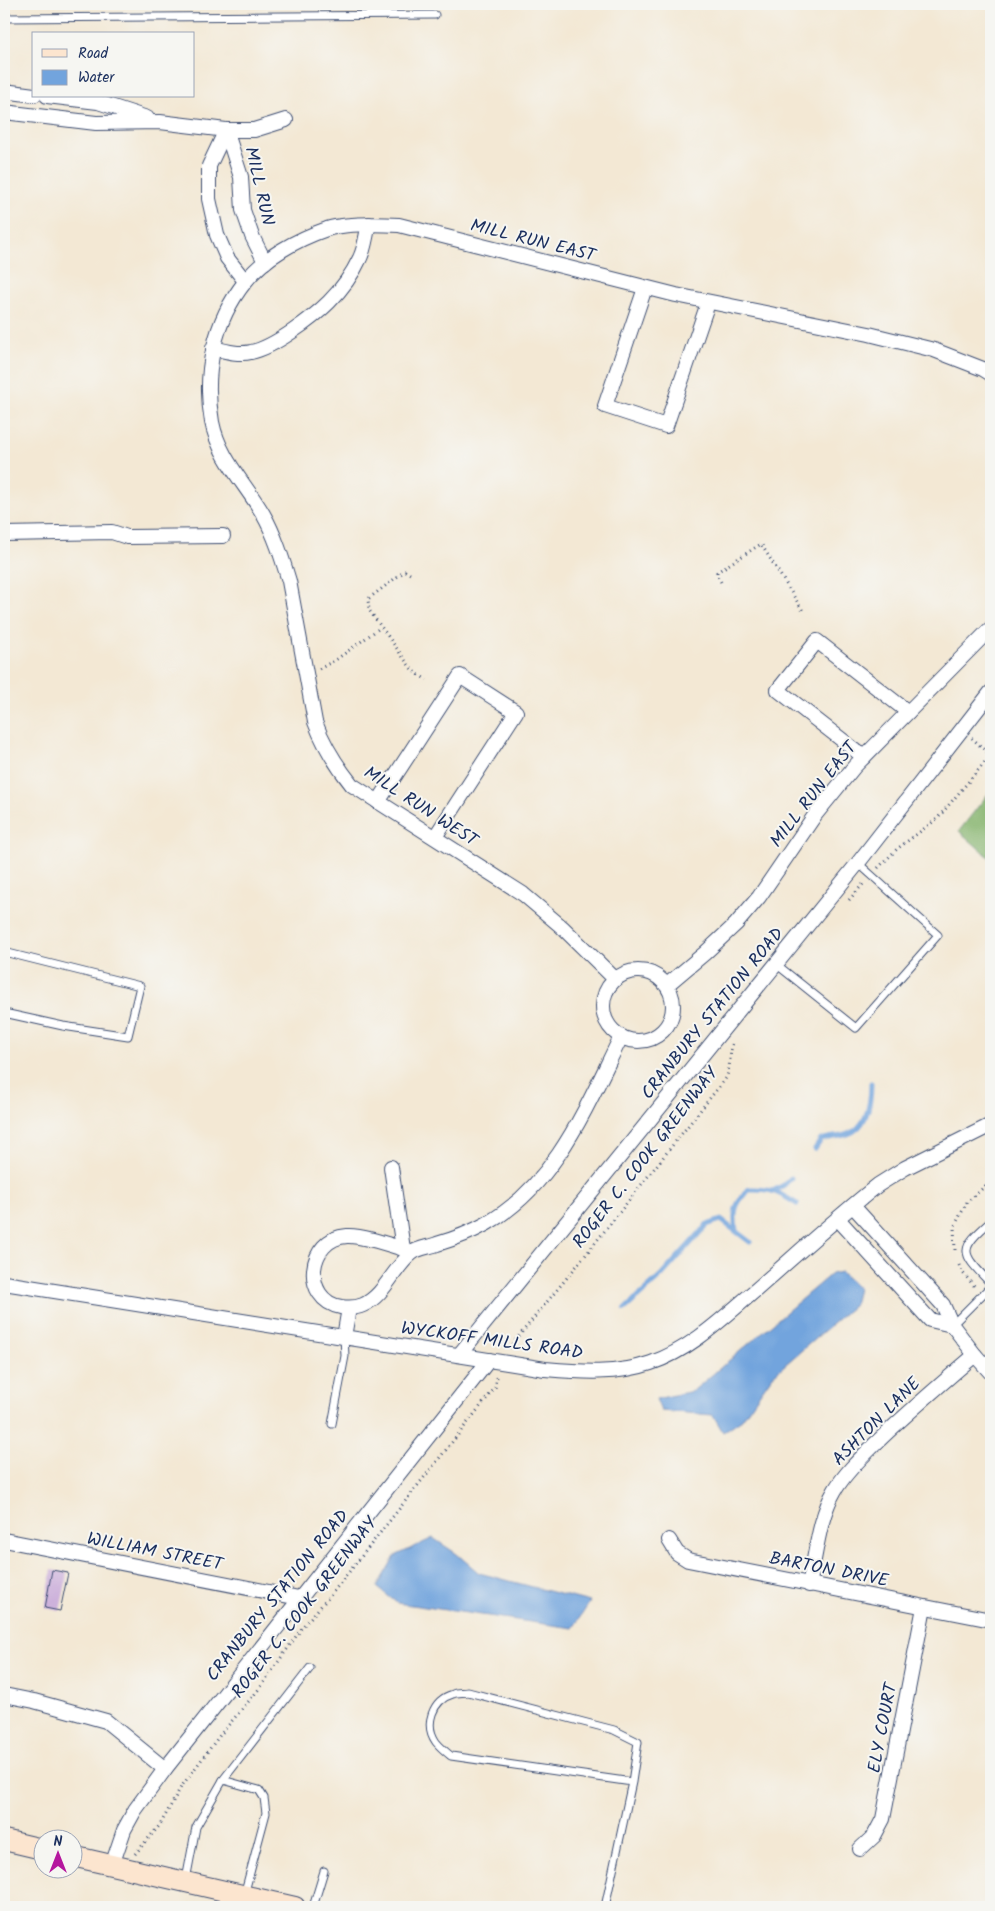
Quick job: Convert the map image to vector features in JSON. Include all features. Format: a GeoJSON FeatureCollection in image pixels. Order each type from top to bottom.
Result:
{"type":"FeatureCollection","features":[{"type":"Feature","properties":{"kind":"street"},"geometry":{"type":"LineString","coordinates":[[4,91],[32,95]]}},
{"type":"Feature","properties":{"kind":"street"},"geometry":{"type":"LineString","coordinates":[[64,98],[98,102],[160,122]]}},
{"type":"Feature","properties":{"kind":"street"},"geometry":{"type":"LineString","coordinates":[[4,112],[96,123],[160,122],[226,130],[254,130],[286,120]]}},
{"type":"Feature","properties":{"kind":"street","name":"MILL RUN"},"geometry":{"type":"LineString","coordinates":[[226,130],[241,177],[243,210],[252,236],[265,262]]}},
{"type":"Feature","properties":{"kind":"street","name":"MILL RUN"},"geometry":{"type":"LineString","coordinates":[[226,130],[209,166],[209,199],[217,235],[227,258],[245,281]]}},
{"type":"Feature","properties":{"kind":"street"},"geometry":{"type":"LineString","coordinates":[[213,348],[232,352],[251,352],[269,345],[294,330],[330,302],[361,257],[369,224]]}},
{"type":"Feature","properties":{"kind":"street","name":"MILL RUN EAST"},"geometry":{"type":"LineString","coordinates":[[220,446],[212,422],[209,389],[213,348],[224,314],[245,281],[265,262],[288,247],[328,229],[369,224],[398,225],[708,303],[869,334],[934,350],[983,369],[991,374]]}},
{"type":"Feature","properties":{"kind":"street"},"geometry":{"type":"LineString","coordinates":[[645,288],[605,406],[666,426],[708,303]]}},
{"type":"Feature","properties":{"kind":"street","name":"MILL RUN WEST"},"geometry":{"type":"LineString","coordinates":[[220,446],[273,534],[289,581],[315,722],[324,744],[335,763],[352,785],[523,894],[562,927],[615,979]]}},
{"type":"Feature","properties":{"kind":"street"},"geometry":{"type":"LineString","coordinates":[[4,534],[112,532],[127,538],[223,536]]}},
{"type":"Feature","properties":{"kind":"street","name":"MILL RUN EAST"},"geometry":{"type":"LineString","coordinates":[[667,984],[706,953],[736,924],[759,897],[815,815],[864,757],[991,628]]}},
{"type":"Feature","properties":{"kind":"street"},"geometry":{"type":"LineString","coordinates":[[864,757],[778,690],[817,641],[908,712]]}},
{"type":"Feature","properties":{"kind":"street"},"geometry":{"type":"LineString","coordinates":[[378,802],[460,676],[516,712],[435,838]]}},
{"type":"Feature","properties":{"kind":"street","name":"CRANBURY STATION ROAD"},"geometry":{"type":"LineString","coordinates":[[459,1355],[858,863],[991,692]]}},
{"type":"Feature","properties":{"kind":"street"},"geometry":{"type":"LineString","coordinates":[[642,971],[658,976],[667,984],[673,999],[672,1015],[668,1025],[661,1032],[652,1038],[642,1041],[621,1037],[613,1031],[607,1023],[604,1014],[604,995],[608,986],[615,979],[625,973],[642,971]]}},
{"type":"Feature","properties":{"kind":"street"},"geometry":{"type":"LineString","coordinates":[[391,1167],[408,1251],[371,1301],[362,1306],[349,1308],[337,1306],[326,1300],[318,1291],[314,1278],[314,1265],[318,1254],[326,1244],[336,1238],[347,1236],[360,1237],[408,1251],[461,1237],[503,1214],[531,1189],[553,1162],[575,1129],[621,1037]]}},
{"type":"Feature","properties":{"kind":"street","name":"WYCKOFF MILLS ROAD"},"geometry":{"type":"LineString","coordinates":[[4,1283],[489,1360],[584,1372],[617,1371],[650,1364],[685,1347],[721,1320],[878,1185],[905,1168],[991,1125]]}},
{"type":"Feature","properties":{"kind":"street"},"geometry":{"type":"LineString","coordinates":[[853,1206],[943,1305],[952,1326],[985,1362]]}},
{"type":"Feature","properties":{"kind":"street"},"geometry":{"type":"LineString","coordinates":[[838,1219],[930,1320],[952,1326]]}},
{"type":"Feature","properties":{"kind":"street"},"geometry":{"type":"LineString","coordinates":[[884,1270],[899,1256]]}},
{"type":"Feature","properties":{"kind":"street"},"geometry":{"type":"LineString","coordinates":[[344,1337],[349,1308]]}},
{"type":"Feature","properties":{"kind":"street","name":"CRANBURY STATION ROAD"},"geometry":{"type":"LineString","coordinates":[[112,1865],[124,1830],[135,1810],[165,1768],[489,1360]]}},
{"type":"Feature","properties":{"kind":"street","name":"ASHTON LANE"},"geometry":{"type":"LineString","coordinates":[[810,1585],[827,1510],[835,1491],[849,1471],[893,1426],[985,1362]]}},
{"type":"Feature","properties":{"kind":"street","name":"WILLIAM STREET"},"geometry":{"type":"LineString","coordinates":[[4,1540],[299,1598]]}},
{"type":"Feature","properties":{"kind":"street","name":"BARTON DRIVE"},"geometry":{"type":"LineString","coordinates":[[669,1540],[677,1553],[688,1560],[991,1620]]}},
{"type":"Feature","properties":{"kind":"street","name":"ELY COURT"},"geometry":{"type":"LineString","coordinates":[[860,1849],[874,1836],[883,1819],[924,1607]]}},
{"type":"Feature","properties":{"kind":"street"},"geometry":{"type":"LineString","coordinates":[[4,1695],[34,1701],[106,1721],[165,1768]]}},
{"type":"Feature","properties":{"kind":"street"},"geometry":{"type":"LineString","coordinates":[[4,1840],[32,1847]]}},
{"type":"Feature","properties":{"kind":"street"},"geometry":{"type":"LineString","coordinates":[[82,1858],[244,1896],[265,1904],[295,1907]]}},
{"type":"Feature","properties":{"kind":"lane"},"geometry":{"type":"LineString","coordinates":[[4,18],[435,15]]}},
{"type":"Feature","properties":{"kind":"lane"},"geometry":{"type":"LineString","coordinates":[[775,964],[856,1028],[938,935],[858,863]]}},
{"type":"Feature","properties":{"kind":"lane"},"geometry":{"type":"LineString","coordinates":[[4,952],[140,986],[128,1036],[63,1026],[4,1013]]}},
{"type":"Feature","properties":{"kind":"lane"},"geometry":{"type":"LineString","coordinates":[[952,1326],[991,1285],[969,1259],[966,1251],[972,1238],[991,1221]]}},
{"type":"Feature","properties":{"kind":"lane"},"geometry":{"type":"LineString","coordinates":[[332,1424],[345,1356],[344,1337]]}},
{"type":"Feature","properties":{"kind":"lane"},"geometry":{"type":"LineString","coordinates":[[186,1883],[196,1828],[223,1780],[310,1668]]}},
{"type":"Feature","properties":{"kind":"lane"},"geometry":{"type":"LineString","coordinates":[[605,1907],[632,1782],[638,1742],[614,1730],[468,1692],[453,1694],[438,1702],[431,1715],[431,1731],[437,1743],[451,1756],[632,1782]]}},
{"type":"Feature","properties":{"kind":"lane"},"geometry":{"type":"LineString","coordinates":[[223,1780],[259,1790],[264,1798],[266,1813],[244,1896]]}},
{"type":"Feature","properties":{"kind":"lane"},"geometry":{"type":"LineString","coordinates":[[313,1907],[324,1871]]}},
{"type":"Feature","properties":{"kind":"path"},"geometry":{"type":"LineString","coordinates":[[721,582],[717,572],[761,544],[803,611]]}},
{"type":"Feature","properties":{"kind":"path"},"geometry":{"type":"LineString","coordinates":[[410,574],[405,571],[368,599],[369,610],[413,671],[427,680]]}},
{"type":"Feature","properties":{"kind":"path"},"geometry":{"type":"LineString","coordinates":[[306,672],[327,665],[381,627]]}},
{"type":"Feature","properties":{"kind":"path"},"geometry":{"type":"LineString","coordinates":[[845,905],[896,849],[937,819],[991,756],[962,729]]}},
{"type":"Feature","properties":{"kind":"path","name":"ROGER C. COOK GREENWAY"},"geometry":{"type":"LineString","coordinates":[[509,1349],[587,1255],[726,1078],[730,1067],[729,1056],[732,1044],[737,1038]]}},
{"type":"Feature","properties":{"kind":"path","name":"ROGER C. COOK GREENWAY"},"geometry":{"type":"LineString","coordinates":[[134,1854],[160,1824],[181,1787],[260,1688],[304,1625],[330,1596],[495,1388],[497,1378]]}},
{"type":"Feature","properties":{"kind":"green space"},"geometry":{"type":"Polygon","coordinates":[[[991,790],[991,859],[959,831],[991,790]]]}},
{"type":"Feature","properties":{"kind":"water"},"geometry":{"type":"Polygon","coordinates":[[[841,1272],[858,1288],[854,1305],[772,1376],[742,1419],[723,1432],[713,1415],[661,1411],[656,1399],[693,1391],[831,1274],[841,1272]]]}},
{"type":"Feature","properties":{"kind":"water"},"geometry":{"type":"Polygon","coordinates":[[[433,1538],[457,1554],[479,1573],[590,1602],[573,1628],[397,1603],[377,1587],[395,1556],[433,1538]]]}},
{"type":"Feature","properties":{"kind":"building"},"geometry":{"type":"Polygon","coordinates":[[[52,1570],[68,1573],[60,1611],[45,1608],[52,1570]]]}},
{"type":"Feature","properties":{"kind":"waterway"},"geometry":{"type":"LineString","coordinates":[[815,1149],[821,1140],[848,1134],[860,1126],[869,1106],[871,1083]]}},
{"type":"Feature","properties":{"kind":"waterway"},"geometry":{"type":"LineString","coordinates":[[773,1191],[784,1185],[791,1178]]}},
{"type":"Feature","properties":{"kind":"waterway"},"geometry":{"type":"LineString","coordinates":[[736,1231],[736,1208],[749,1189],[764,1189],[775,1192],[797,1204]]}},
{"type":"Feature","properties":{"kind":"waterway"},"geometry":{"type":"LineString","coordinates":[[625,1309],[662,1275],[707,1225],[721,1220],[750,1242]]}}]}
